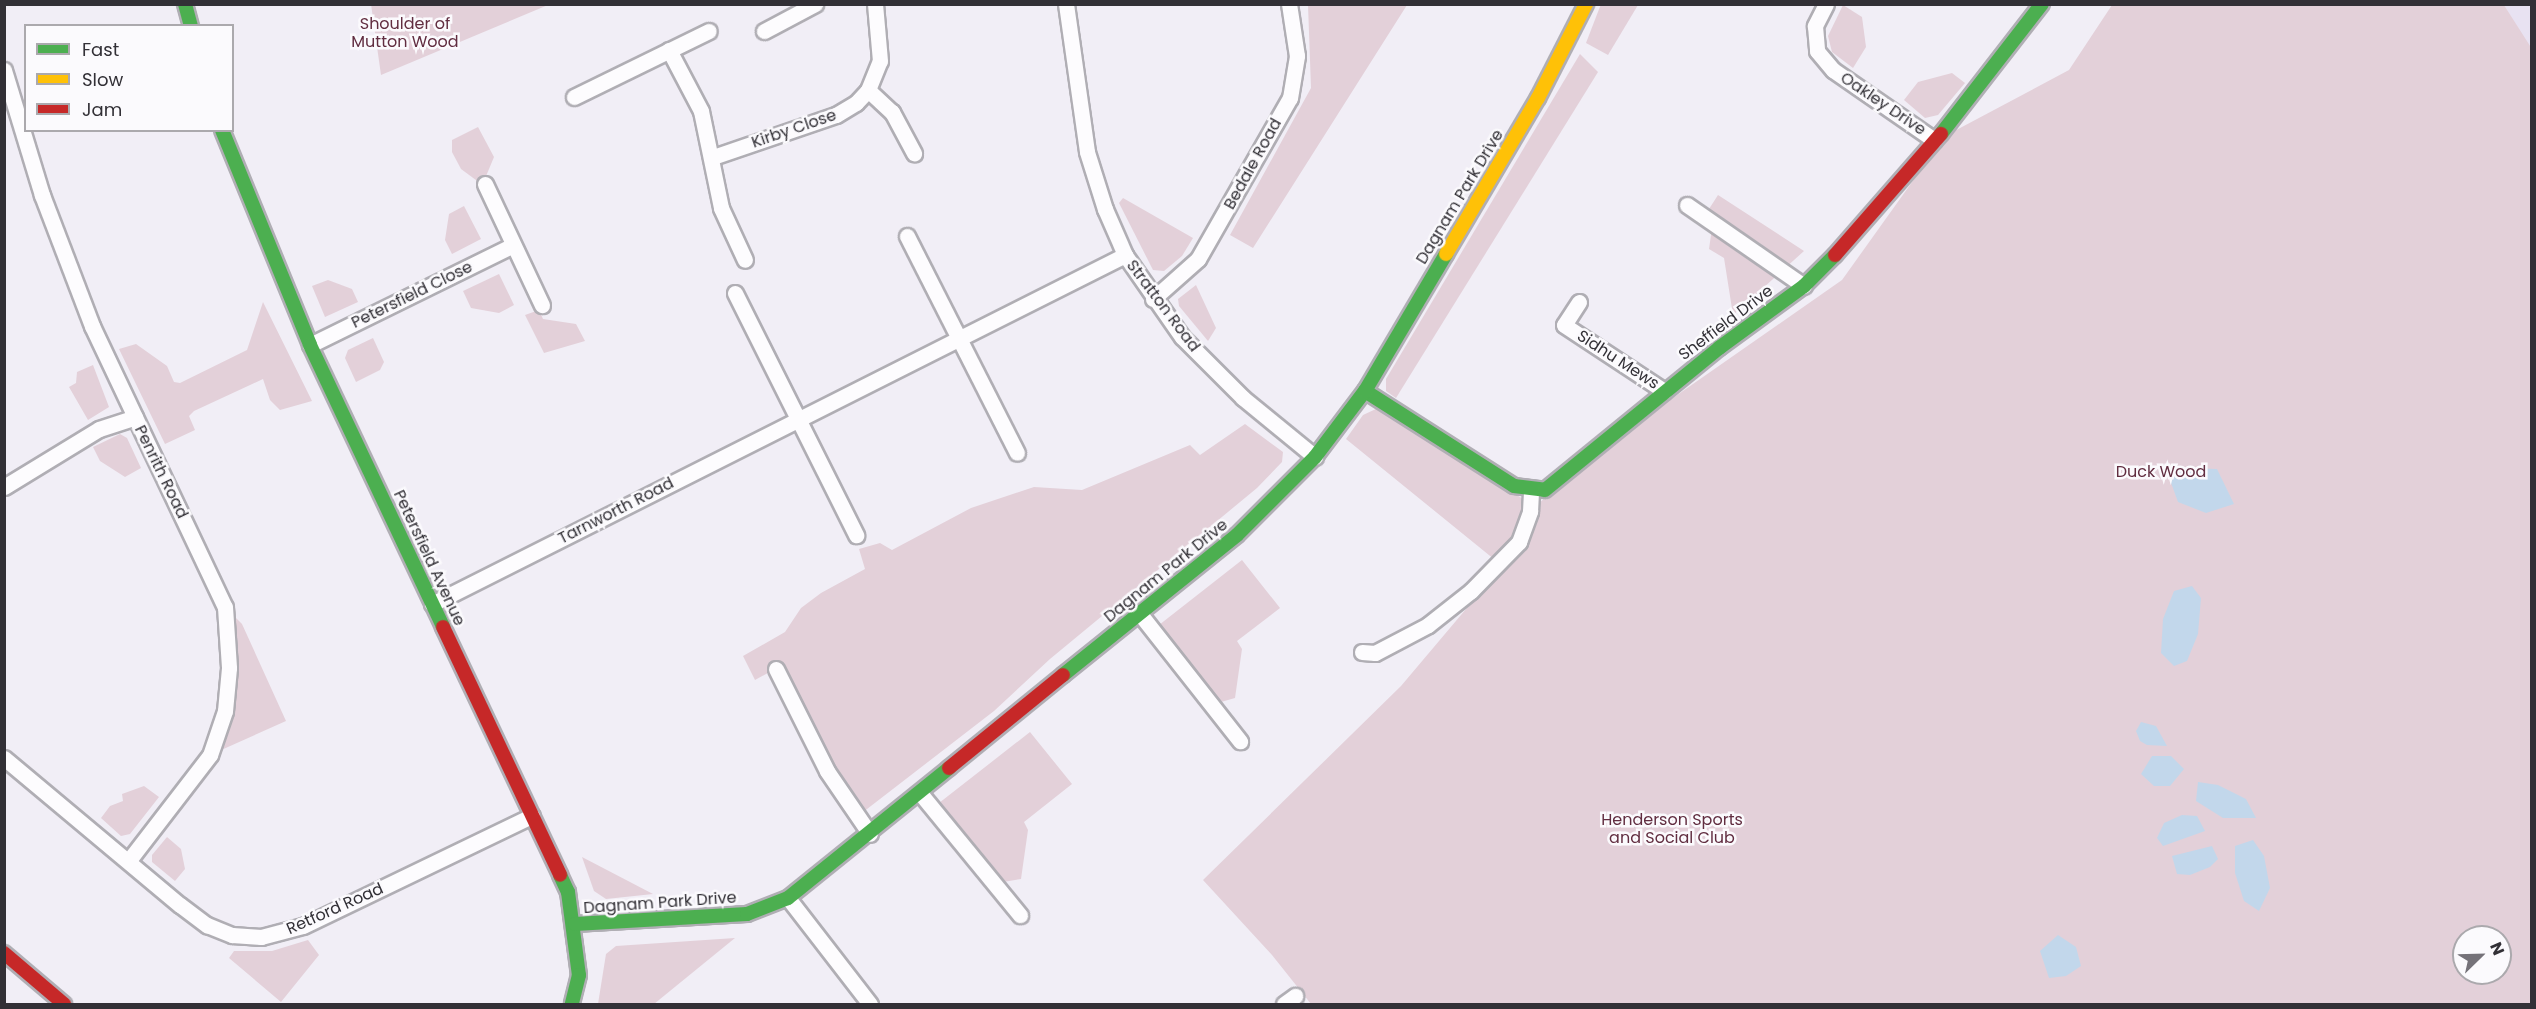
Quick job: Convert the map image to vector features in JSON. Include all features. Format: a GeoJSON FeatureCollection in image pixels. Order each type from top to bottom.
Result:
{"type":"FeatureCollection","features":[{"type":"Feature","properties":{"kind":"main road"},"geometry":{"type":"LineString","coordinates":[[185,4],[190,24]]}},
{"type":"Feature","properties":{"kind":"main road","name":"Dagnam Park Drive"},"geometry":{"type":"LineString","coordinates":[[575,924],[747,914],[788,897],[870,834],[1237,535],[1315,457],[1365,391],[1538,98],[1586,4]]}},
{"type":"Feature","properties":{"kind":"main road","name":"Sheffield Drive"},"geometry":{"type":"LineString","coordinates":[[1531,491],[1545,490],[1560,481],[1664,391],[1804,286],[1960,112],[2042,4]]}},
{"type":"Feature","properties":{"kind":"main road","name":"Petersfield Avenue"},"geometry":{"type":"LineString","coordinates":[[223,132],[310,345],[568,892],[575,924],[579,975],[572,1005]]}},
{"type":"Feature","properties":{"kind":"main road"},"geometry":{"type":"LineString","coordinates":[[1365,391],[1514,486],[1531,491]]}},
{"type":"Feature","properties":{"kind":"main road"},"geometry":{"type":"LineString","coordinates":[[4,953],[64,1005]]}},
{"type":"Feature","properties":{"kind":"street"},"geometry":{"type":"LineString","coordinates":[[764,31],[815,4]]}},
{"type":"Feature","properties":{"kind":"street"},"geometry":{"type":"LineString","coordinates":[[875,4],[879,61],[868,90],[891,112],[914,153]]}},
{"type":"Feature","properties":{"kind":"street","name":"Stratton Road"},"geometry":{"type":"LineString","coordinates":[[1066,4],[1087,152],[1105,210],[1125,255],[1153,299],[1212,369],[1315,457]]}},
{"type":"Feature","properties":{"kind":"street","name":"Bedale Road"},"geometry":{"type":"LineString","coordinates":[[1153,299],[1198,259],[1290,98],[1297,56],[1288,4]]}},
{"type":"Feature","properties":{"kind":"street","name":"Oakley Drive"},"geometry":{"type":"LineString","coordinates":[[1826,4],[1815,26],[1817,51],[1833,70],[1934,140]]}},
{"type":"Feature","properties":{"kind":"street"},"geometry":{"type":"LineString","coordinates":[[574,97],[709,31]]}},
{"type":"Feature","properties":{"kind":"street"},"geometry":{"type":"LineString","coordinates":[[669,50],[701,111],[713,157],[721,208],[745,260]]}},
{"type":"Feature","properties":{"kind":"street","name":"Penrith Road"},"geometry":{"type":"LineString","coordinates":[[4,70],[56,235],[92,326],[221,596],[230,668],[225,711],[210,755],[129,860]]}},
{"type":"Feature","properties":{"kind":"street","name":"Kirby Close"},"geometry":{"type":"LineString","coordinates":[[713,157],[836,115],[868,90]]}},
{"type":"Feature","properties":{"kind":"street"},"geometry":{"type":"LineString","coordinates":[[485,184],[542,305]]}},
{"type":"Feature","properties":{"kind":"street"},"geometry":{"type":"LineString","coordinates":[[1687,205],[1804,286]]}},
{"type":"Feature","properties":{"kind":"street"},"geometry":{"type":"LineString","coordinates":[[907,236],[1017,453]]}},
{"type":"Feature","properties":{"kind":"street","name":"Petersfield Close"},"geometry":{"type":"LineString","coordinates":[[310,345],[513,245]]}},
{"type":"Feature","properties":{"kind":"street","name":"Tarnworth Road"},"geometry":{"type":"LineString","coordinates":[[432,604],[959,336],[1125,255]]}},
{"type":"Feature","properties":{"kind":"street"},"geometry":{"type":"LineString","coordinates":[[735,293],[856,536]]}},
{"type":"Feature","properties":{"kind":"street","name":"Sidhu Mews"},"geometry":{"type":"LineString","coordinates":[[1579,302],[1564,326],[1664,391]]}},
{"type":"Feature","properties":{"kind":"street"},"geometry":{"type":"LineString","coordinates":[[4,487],[99,429],[135,417]]}},
{"type":"Feature","properties":{"kind":"street"},"geometry":{"type":"LineString","coordinates":[[1362,652],[1375,653],[1428,625],[1471,591],[1519,542],[1530,511],[1531,491]]}},
{"type":"Feature","properties":{"kind":"street"},"geometry":{"type":"LineString","coordinates":[[1140,614],[1240,741]]}},
{"type":"Feature","properties":{"kind":"street"},"geometry":{"type":"LineString","coordinates":[[776,669],[826,771],[870,834]]}},
{"type":"Feature","properties":{"kind":"street","name":"Retford Road"},"geometry":{"type":"LineString","coordinates":[[4,758],[207,925],[232,935],[261,936],[303,926],[532,816]]}},
{"type":"Feature","properties":{"kind":"street"},"geometry":{"type":"LineString","coordinates":[[920,793],[1020,915]]}},
{"type":"Feature","properties":{"kind":"street"},"geometry":{"type":"LineString","coordinates":[[788,897],[870,1005]]}},
{"type":"Feature","properties":{"kind":"shaded area"},"geometry":{"type":"Polygon","coordinates":[[[2504,5],[2531,5],[2531,49],[2504,5]]]}},
{"type":"Feature","properties":{"kind":"green space","name":"Shoulder of Mutton Wood"},"geometry":{"type":"Polygon","coordinates":[[[371,4],[548,4],[548,5],[381,75],[371,4]]]}},
{"type":"Feature","properties":{"kind":"green space"},"geometry":{"type":"Polygon","coordinates":[[[1601,4],[1638,5],[1608,55],[1586,43],[1601,4]]]}},
{"type":"Feature","properties":{"kind":"green space"},"geometry":{"type":"Polygon","coordinates":[[[1308,5],[1407,5],[1253,248],[1230,235],[1311,88],[1308,5]]]}},
{"type":"Feature","properties":{"kind":"green space"},"geometry":{"type":"Polygon","coordinates":[[[1843,5],[1862,17],[1866,47],[1853,68],[1832,52],[1828,36],[1843,5]]]}},
{"type":"Feature","properties":{"kind":"green space","name":"Duck Wood"},"geometry":{"type":"Polygon","coordinates":[[[2112,5],[2504,5],[2532,49],[2531,1004],[1311,1004],[1272,955],[1203,880],[1401,686],[1488,583],[1500,564],[1346,439],[1363,415],[1378,408],[1531,504],[1530,511],[1607,444],[1842,280],[1945,136],[2069,70],[2112,5]]]}},
{"type":"Feature","properties":{"kind":"green space"},"geometry":{"type":"Polygon","coordinates":[[[1580,54],[1598,72],[1396,398],[1386,391],[1386,379],[1580,54]]]}},
{"type":"Feature","properties":{"kind":"green space"},"geometry":{"type":"Polygon","coordinates":[[[1952,73],[1965,83],[1938,115],[1925,118],[1904,100],[1918,82],[1952,73]]]}},
{"type":"Feature","properties":{"kind":"green space"},"geometry":{"type":"Polygon","coordinates":[[[478,127],[494,157],[484,181],[480,183],[461,169],[452,152],[452,140],[478,127]]]}},
{"type":"Feature","properties":{"kind":"green space"},"geometry":{"type":"Polygon","coordinates":[[[1718,195],[1804,251],[1733,315],[1724,258],[1709,249],[1714,214],[1709,209],[1718,195]]]}},
{"type":"Feature","properties":{"kind":"green space"},"geometry":{"type":"Polygon","coordinates":[[[1123,198],[1193,238],[1182,256],[1164,271],[1153,270],[1119,203],[1123,198]]]}},
{"type":"Feature","properties":{"kind":"green space"},"geometry":{"type":"Polygon","coordinates":[[[464,206],[481,239],[452,254],[445,240],[449,214],[464,206]]]}},
{"type":"Feature","properties":{"kind":"green space"},"geometry":{"type":"Polygon","coordinates":[[[499,274],[514,305],[499,313],[471,308],[463,291],[499,274]]]}},
{"type":"Feature","properties":{"kind":"green space"},"geometry":{"type":"Polygon","coordinates":[[[328,280],[352,289],[358,302],[325,317],[312,286],[328,280]]]}},
{"type":"Feature","properties":{"kind":"green space"},"geometry":{"type":"Polygon","coordinates":[[[1196,285],[1216,328],[1208,341],[1179,306],[1178,299],[1196,285]]]}},
{"type":"Feature","properties":{"kind":"green space"},"geometry":{"type":"Polygon","coordinates":[[[263,302],[312,401],[280,410],[270,400],[263,379],[194,411],[189,416],[195,430],[165,444],[119,349],[136,344],[167,366],[174,382],[180,383],[247,350],[263,302]]]}},
{"type":"Feature","properties":{"kind":"green space"},"geometry":{"type":"Polygon","coordinates":[[[539,310],[543,319],[576,324],[585,341],[544,353],[525,315],[539,310]]]}},
{"type":"Feature","properties":{"kind":"green space"},"geometry":{"type":"Polygon","coordinates":[[[373,338],[384,362],[380,370],[356,382],[345,358],[348,350],[373,338]]]}},
{"type":"Feature","properties":{"kind":"green space"},"geometry":{"type":"Polygon","coordinates":[[[93,365],[109,407],[88,420],[69,387],[76,383],[77,372],[93,365]]]}},
{"type":"Feature","properties":{"kind":"green space"},"geometry":{"type":"Polygon","coordinates":[[[1245,424],[1283,452],[1282,462],[1257,488],[1050,659],[994,711],[858,816],[775,669],[755,680],[743,656],[785,632],[801,608],[821,593],[865,569],[859,549],[880,543],[892,550],[971,508],[1034,487],[1082,490],[1190,445],[1200,455],[1245,424]]]}},
{"type":"Feature","properties":{"kind":"green space"},"geometry":{"type":"Polygon","coordinates":[[[120,434],[127,438],[141,468],[125,477],[100,461],[93,447],[120,434]]]}},
{"type":"Feature","properties":{"kind":"green space"},"geometry":{"type":"Polygon","coordinates":[[[1242,560],[1280,608],[1237,641],[1242,649],[1235,698],[1221,702],[1159,625],[1242,560]]]}},
{"type":"Feature","properties":{"kind":"green space"},"geometry":{"type":"Polygon","coordinates":[[[225,607],[242,624],[286,721],[210,755],[225,711],[225,607]]]}},
{"type":"Feature","properties":{"kind":"green space"},"geometry":{"type":"Polygon","coordinates":[[[1030,732],[1072,784],[1024,822],[1028,830],[1021,879],[1003,882],[939,803],[1030,732]]]}},
{"type":"Feature","properties":{"kind":"green space"},"geometry":{"type":"Polygon","coordinates":[[[144,786],[159,797],[130,834],[121,836],[101,818],[110,806],[123,801],[122,794],[144,786]]]}},
{"type":"Feature","properties":{"kind":"green space"},"geometry":{"type":"Polygon","coordinates":[[[167,837],[181,849],[185,869],[175,881],[152,862],[152,855],[167,837]]]}},
{"type":"Feature","properties":{"kind":"green space"},"geometry":{"type":"Polygon","coordinates":[[[582,857],[653,894],[606,899],[594,891],[582,857]]]}},
{"type":"Feature","properties":{"kind":"green space"},"geometry":{"type":"Polygon","coordinates":[[[735,938],[654,1004],[598,1004],[606,954],[616,946],[735,938]]]}},
{"type":"Feature","properties":{"kind":"green space"},"geometry":{"type":"Polygon","coordinates":[[[308,940],[319,955],[281,1002],[229,958],[234,951],[272,951],[308,940]]]}},
{"type":"Feature","properties":{"kind":"water"},"geometry":{"type":"Polygon","coordinates":[[[2185,468],[2217,469],[2234,504],[2206,513],[2178,502],[2170,480],[2185,468]]]}},
{"type":"Feature","properties":{"kind":"water"},"geometry":{"type":"Polygon","coordinates":[[[2192,586],[2201,598],[2198,634],[2187,661],[2174,666],[2161,653],[2163,619],[2174,591],[2192,586]]]}},
{"type":"Feature","properties":{"kind":"water"},"geometry":{"type":"Polygon","coordinates":[[[2141,722],[2156,726],[2167,746],[2147,745],[2140,741],[2136,731],[2141,722]]]}},
{"type":"Feature","properties":{"kind":"water"},"geometry":{"type":"Polygon","coordinates":[[[2152,756],[2171,756],[2184,769],[2170,786],[2154,786],[2141,774],[2152,756]]]}},
{"type":"Feature","properties":{"kind":"water"},"geometry":{"type":"Polygon","coordinates":[[[2198,782],[2218,785],[2246,799],[2256,818],[2223,818],[2196,801],[2198,782]]]}},
{"type":"Feature","properties":{"kind":"water"},"geometry":{"type":"Polygon","coordinates":[[[2182,815],[2197,816],[2205,831],[2163,846],[2157,838],[2164,823],[2182,815]]]}},
{"type":"Feature","properties":{"kind":"water"},"geometry":{"type":"Polygon","coordinates":[[[2253,840],[2264,856],[2270,888],[2259,911],[2244,901],[2235,873],[2235,846],[2253,840]]]}},
{"type":"Feature","properties":{"kind":"water"},"geometry":{"type":"Polygon","coordinates":[[[2212,846],[2218,859],[2210,867],[2190,875],[2177,874],[2172,856],[2212,846]]]}},
{"type":"Feature","properties":{"kind":"water"},"geometry":{"type":"Polygon","coordinates":[[[2058,935],[2076,947],[2081,966],[2066,976],[2049,978],[2040,951],[2058,935]]]}},
{"type":"Feature","properties":{"kind":"traffic: fast"},"geometry":{"type":"LineString","coordinates":[[185,4],[190,24]]}},
{"type":"Feature","properties":{"kind":"traffic: fast"},"geometry":{"type":"LineString","coordinates":[[1941,134],[2042,4]]}},
{"type":"Feature","properties":{"kind":"traffic: fast"},"geometry":{"type":"LineString","coordinates":[[223,132],[310,345],[443,627]]}},
{"type":"Feature","properties":{"kind":"traffic: fast"},"geometry":{"type":"LineString","coordinates":[[1063,675],[1237,535],[1315,457],[1365,391],[1446,254]]}},
{"type":"Feature","properties":{"kind":"traffic: fast"},"geometry":{"type":"LineString","coordinates":[[1365,391],[1514,486],[1545,490],[1719,348],[1804,286],[1835,255]]}},
{"type":"Feature","properties":{"kind":"traffic: fast"},"geometry":{"type":"LineString","coordinates":[[575,924],[747,914],[788,898],[949,768]]}},
{"type":"Feature","properties":{"kind":"traffic: fast"},"geometry":{"type":"LineString","coordinates":[[560,875],[568,892],[579,975],[572,1004]]}},
{"type":"Feature","properties":{"kind":"traffic: slow"},"geometry":{"type":"LineString","coordinates":[[1446,254],[1538,98],[1586,4]]}},
{"type":"Feature","properties":{"kind":"traffic: jam"},"geometry":{"type":"LineString","coordinates":[[1835,255],[1941,134]]}},
{"type":"Feature","properties":{"kind":"traffic: jam"},"geometry":{"type":"LineString","coordinates":[[443,627],[560,875]]}},
{"type":"Feature","properties":{"kind":"traffic: jam"},"geometry":{"type":"LineString","coordinates":[[949,768],[1063,675]]}},
{"type":"Feature","properties":{"kind":"traffic: jam"},"geometry":{"type":"LineString","coordinates":[[4,953],[64,1004]]}},
{"type":"Feature","properties":{"kind":"park label","name":"Henderson Sports and Social Club"},"geometry":{"type":"Point","coordinates":[1672,829]}}]}
